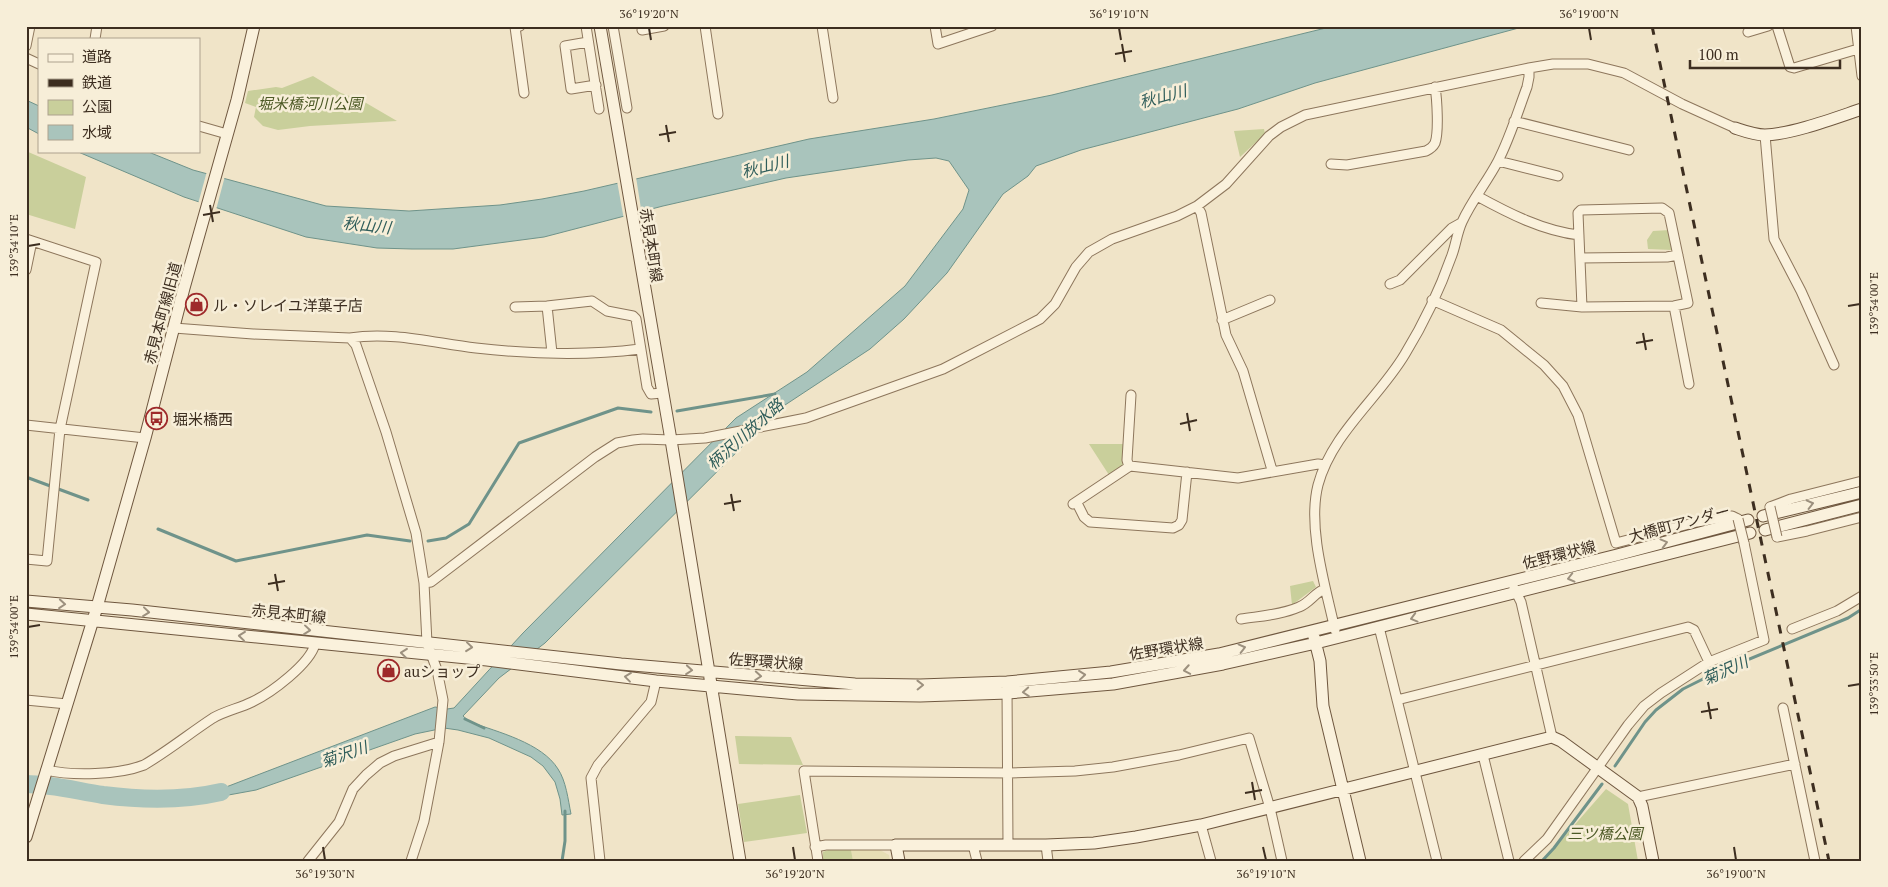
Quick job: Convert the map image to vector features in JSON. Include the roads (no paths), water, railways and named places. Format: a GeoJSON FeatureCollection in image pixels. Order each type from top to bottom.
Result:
{"type":"FeatureCollection","features":[{"type":"Feature","properties":{"kind":"main road","name":"赤見本町線旧道"},"geometry":{"type":"LineString","coordinates":[[97,607],[223,150],[254,26]]}},
{"type":"Feature","properties":{"kind":"main road","name":"赤見本町線"},"geometry":{"type":"LineString","coordinates":[[97,607],[709,672],[600,26]]}},
{"type":"Feature","properties":{"kind":"main road"},"geometry":{"type":"LineString","coordinates":[[1735,128],[1752,134],[1765,135],[1826,121],[1862,109]]}},
{"type":"Feature","properties":{"kind":"main road"},"geometry":{"type":"LineString","coordinates":[[1766,512],[1862,492]]}},
{"type":"Feature","properties":{"kind":"main road"},"geometry":{"type":"LineString","coordinates":[[1765,530],[1862,505]]}},
{"type":"Feature","properties":{"kind":"main road","name":"大橋町アンダー"},"geometry":{"type":"LineString","coordinates":[[1618,561],[1743,519]]}},
{"type":"Feature","properties":{"kind":"main road","name":"大橋町アンダー"},"geometry":{"type":"LineString","coordinates":[[1618,561],[1747,538]]}},
{"type":"Feature","properties":{"kind":"main road","name":"佐野環状線"},"geometry":{"type":"LineString","coordinates":[[711,686],[798,694],[857,696],[920,696],[1007,687],[1219,654],[1334,625],[1618,561]]}},
{"type":"Feature","properties":{"kind":"main road","name":"佐野環状線"},"geometry":{"type":"LineString","coordinates":[[709,672],[855,684],[1007,687],[1113,684],[1223,664],[1316,643],[1379,627],[1513,586]]}},
{"type":"Feature","properties":{"kind":"main road"},"geometry":{"type":"LineString","coordinates":[[26,601],[97,607],[26,838]]}},
{"type":"Feature","properties":{"kind":"main road"},"geometry":{"type":"LineString","coordinates":[[26,614],[93,621]]}},
{"type":"Feature","properties":{"kind":"main road","name":"赤見本町線"},"geometry":{"type":"LineString","coordinates":[[93,621],[487,660],[656,681]]}},
{"type":"Feature","properties":{"kind":"main road"},"geometry":{"type":"LineString","coordinates":[[1313,631],[1320,661],[1323,706],[1360,861]]}},
{"type":"Feature","properties":{"kind":"main road"},"geometry":{"type":"LineString","coordinates":[[709,672],[740,861]]}},
{"type":"Feature","properties":{"kind":"main road"},"geometry":{"type":"LineString","coordinates":[[656,681],[711,686]]}},
{"type":"Feature","properties":{"kind":"main road"},"geometry":{"type":"LineString","coordinates":[[899,861],[896,846],[1094,843],[1201,825],[1552,737],[1561,741],[1638,797],[1642,806],[1653,861]]}},
{"type":"Feature","properties":{"kind":"street"},"geometry":{"type":"LineString","coordinates":[[26,46],[30,26]]}},
{"type":"Feature","properties":{"kind":"street"},"geometry":{"type":"LineString","coordinates":[[520,26],[515,27],[524,93]]}},
{"type":"Feature","properties":{"kind":"street"},"geometry":{"type":"LineString","coordinates":[[586,26],[600,109]]}},
{"type":"Feature","properties":{"kind":"street"},"geometry":{"type":"LineString","coordinates":[[613,26],[627,108]]}},
{"type":"Feature","properties":{"kind":"street"},"geometry":{"type":"LineString","coordinates":[[642,30],[664,26]]}},
{"type":"Feature","properties":{"kind":"street"},"geometry":{"type":"LineString","coordinates":[[705,26],[718,114]]}},
{"type":"Feature","properties":{"kind":"street"},"geometry":{"type":"LineString","coordinates":[[822,26],[833,98]]}},
{"type":"Feature","properties":{"kind":"street"},"geometry":{"type":"LineString","coordinates":[[935,26],[938,44],[992,26]]}},
{"type":"Feature","properties":{"kind":"street"},"geometry":{"type":"LineString","coordinates":[[1748,32],[1768,26]]}},
{"type":"Feature","properties":{"kind":"street"},"geometry":{"type":"LineString","coordinates":[[1777,26],[1790,67],[1794,68],[1858,49]]}},
{"type":"Feature","properties":{"kind":"street"},"geometry":{"type":"LineString","coordinates":[[1856,26],[1862,76]]}},
{"type":"Feature","properties":{"kind":"street"},"geometry":{"type":"LineString","coordinates":[[588,42],[565,46],[571,89],[596,86]]}},
{"type":"Feature","properties":{"kind":"street"},"geometry":{"type":"LineString","coordinates":[[26,58],[38,64]]}},
{"type":"Feature","properties":{"kind":"street"},"geometry":{"type":"LineString","coordinates":[[424,583],[431,582],[617,443],[643,438],[671,440],[705,438],[774,426],[806,418],[940,370],[1040,319],[1055,304],[1076,267],[1089,252],[1112,239],[1177,216],[1197,206],[1226,184],[1269,136],[1296,119],[1320,111],[1529,68],[1553,64],[1588,64],[1624,73],[1682,104],[1735,128]]}},
{"type":"Feature","properties":{"kind":"street"},"geometry":{"type":"LineString","coordinates":[[1337,637],[1325,589],[1318,547],[1315,505],[1318,486],[1325,465],[1350,427],[1390,377],[1421,326],[1452,254],[1461,223],[1498,161],[1527,87],[1529,68]]}},
{"type":"Feature","properties":{"kind":"street"},"geometry":{"type":"LineString","coordinates":[[1331,164],[1347,166],[1426,151],[1431,148],[1436,141],[1437,99],[1435,87]]}},
{"type":"Feature","properties":{"kind":"street"},"geometry":{"type":"LineString","coordinates":[[1514,121],[1629,150]]}},
{"type":"Feature","properties":{"kind":"street"},"geometry":{"type":"LineString","coordinates":[[200,126],[227,134]]}},
{"type":"Feature","properties":{"kind":"street"},"geometry":{"type":"LineString","coordinates":[[1765,135],[1774,239],[1801,291],[1834,365]]}},
{"type":"Feature","properties":{"kind":"street"},"geometry":{"type":"LineString","coordinates":[[1498,161],[1558,176]]}},
{"type":"Feature","properties":{"kind":"street"},"geometry":{"type":"LineString","coordinates":[[1477,196],[1536,224],[1563,233],[1579,235]]}},
{"type":"Feature","properties":{"kind":"street"},"geometry":{"type":"LineString","coordinates":[[1197,206],[1201,213],[1226,335],[1243,371],[1272,470]]}},
{"type":"Feature","properties":{"kind":"street"},"geometry":{"type":"LineString","coordinates":[[1541,303],[1582,307],[1674,306],[1688,303],[1668,213],[1662,208],[1581,210],[1578,213],[1582,307]]}},
{"type":"Feature","properties":{"kind":"street"},"geometry":{"type":"LineString","coordinates":[[1390,284],[1400,280],[1452,228],[1461,223]]}},
{"type":"Feature","properties":{"kind":"street"},"geometry":{"type":"LineString","coordinates":[[26,270],[29,240],[96,262],[60,430],[46,561],[26,559]]}},
{"type":"Feature","properties":{"kind":"street"},"geometry":{"type":"LineString","coordinates":[[1580,258],[1678,255]]}},
{"type":"Feature","properties":{"kind":"street"},"geometry":{"type":"LineString","coordinates":[[1222,320],[1270,300]]}},
{"type":"Feature","properties":{"kind":"street"},"geometry":{"type":"LineString","coordinates":[[1432,300],[1500,330],[1544,365],[1563,386],[1578,415],[1616,543],[1697,522],[1732,516],[1743,519],[1764,640],[1709,662],[1644,706],[1628,725],[1547,839],[1524,861]]}},
{"type":"Feature","properties":{"kind":"street"},"geometry":{"type":"LineString","coordinates":[[515,307],[548,306],[592,301],[607,311],[633,316],[636,319],[648,390],[652,394],[662,392]]}},
{"type":"Feature","properties":{"kind":"street"},"geometry":{"type":"LineString","coordinates":[[548,306],[552,353]]}},
{"type":"Feature","properties":{"kind":"street"},"geometry":{"type":"LineString","coordinates":[[1674,306],[1688,384]]}},
{"type":"Feature","properties":{"kind":"street"},"geometry":{"type":"LineString","coordinates":[[174,328],[253,334],[402,338],[477,348],[552,353],[607,354],[640,349]]}},
{"type":"Feature","properties":{"kind":"street"},"geometry":{"type":"LineString","coordinates":[[350,338],[356,345],[397,468],[416,533],[424,583],[427,643],[437,670],[442,693],[439,742],[424,821],[412,861]]}},
{"type":"Feature","properties":{"kind":"street"},"geometry":{"type":"LineString","coordinates":[[1129,467],[1127,460],[1130,395]]}},
{"type":"Feature","properties":{"kind":"street"},"geometry":{"type":"LineString","coordinates":[[26,425],[145,438]]}},
{"type":"Feature","properties":{"kind":"street"},"geometry":{"type":"LineString","coordinates":[[1188,472],[1182,520],[1173,528],[1090,522],[1084,517],[1075,503],[1130,466],[1188,472],[1238,478],[1272,470],[1318,464],[1325,465]]}},
{"type":"Feature","properties":{"kind":"street"},"geometry":{"type":"LineString","coordinates":[[1862,481],[1791,499],[1766,512],[1777,537],[1862,518]]}},
{"type":"Feature","properties":{"kind":"street"},"geometry":{"type":"LineString","coordinates":[[1513,586],[1521,602],[1552,737]]}},
{"type":"Feature","properties":{"kind":"street"},"geometry":{"type":"LineString","coordinates":[[1241,619],[1280,613],[1300,607],[1320,590],[1325,589]]}},
{"type":"Feature","properties":{"kind":"street"},"geometry":{"type":"LineString","coordinates":[[1792,630],[1837,611],[1862,596]]}},
{"type":"Feature","properties":{"kind":"street"},"geometry":{"type":"LineString","coordinates":[[1379,627],[1437,861]]}},
{"type":"Feature","properties":{"kind":"street"},"geometry":{"type":"LineString","coordinates":[[1397,700],[1688,627],[1694,630],[1709,662]]}},
{"type":"Feature","properties":{"kind":"street"},"geometry":{"type":"LineString","coordinates":[[45,774],[111,773],[132,770],[144,765],[215,717],[252,702],[272,689],[309,658],[315,644]]}},
{"type":"Feature","properties":{"kind":"street"},"geometry":{"type":"LineString","coordinates":[[600,861],[591,778],[598,765],[651,702],[656,681]]}},
{"type":"Feature","properties":{"kind":"street"},"geometry":{"type":"LineString","coordinates":[[1007,687],[1008,845]]}},
{"type":"Feature","properties":{"kind":"street"},"geometry":{"type":"LineString","coordinates":[[26,700],[67,704]]}},
{"type":"Feature","properties":{"kind":"street"},"geometry":{"type":"LineString","coordinates":[[1783,708],[1815,861]]}},
{"type":"Feature","properties":{"kind":"street"},"geometry":{"type":"LineString","coordinates":[[818,861],[804,771],[1008,773],[1075,771],[1113,767],[1179,755],[1249,738],[1270,808],[1282,861]]}},
{"type":"Feature","properties":{"kind":"street"},"geometry":{"type":"LineString","coordinates":[[308,861],[339,822],[353,789],[380,762],[439,742]]}},
{"type":"Feature","properties":{"kind":"street"},"geometry":{"type":"LineString","coordinates":[[1482,754],[1509,861]]}},
{"type":"Feature","properties":{"kind":"street"},"geometry":{"type":"LineString","coordinates":[[1638,797],[1795,764]]}},
{"type":"Feature","properties":{"kind":"street"},"geometry":{"type":"LineString","coordinates":[[1201,825],[1210,861]]}},
{"type":"Feature","properties":{"kind":"street"},"geometry":{"type":"LineString","coordinates":[[815,847],[826,845],[896,846]]}},
{"type":"Feature","properties":{"kind":"street"},"geometry":{"type":"LineString","coordinates":[[973,845],[977,861]]}},
{"type":"Feature","properties":{"kind":"street"},"geometry":{"type":"LineString","coordinates":[[1046,845],[1048,861]]}},
{"type":"Feature","properties":{"kind":"water"},"geometry":{"type":"Polygon","coordinates":[[[1334,26],[1526,26],[1315,83],[1238,109],[1081,150],[1036,166],[1028,176],[1003,194],[947,273],[904,319],[870,349],[782,407],[545,643],[499,678],[463,716],[470,722],[531,745],[551,760],[563,779],[571,814],[562,815],[555,782],[543,766],[531,757],[489,738],[444,728],[415,734],[256,790],[223,796],[200,797],[435,707],[454,708],[523,633],[736,418],[807,372],[905,286],[963,209],[969,190],[949,161],[936,158],[908,160],[786,178],[663,206],[544,237],[453,249],[377,248],[306,237],[184,197],[78,152],[148,152],[193,170],[326,206],[409,211],[500,205],[542,199],[809,139],[934,119],[1052,95],[1334,26]]]}},
{"type":"Feature","properties":{"kind":"water"},"geometry":{"type":"Polygon","coordinates":[[[26,100],[38,106],[38,133],[26,127],[26,100]]]}},
{"type":"Feature","properties":{"kind":"waterway","name":"柄沢川放水路"},"geometry":{"type":"LineString","coordinates":[[677,411],[775,394]]}},
{"type":"Feature","properties":{"kind":"waterway"},"geometry":{"type":"LineString","coordinates":[[428,541],[446,538],[469,524],[519,443],[618,408],[651,412]]}},
{"type":"Feature","properties":{"kind":"waterway"},"geometry":{"type":"LineString","coordinates":[[26,477],[88,500]]}},
{"type":"Feature","properties":{"kind":"waterway"},"geometry":{"type":"LineString","coordinates":[[158,529],[236,561],[367,535],[410,541]]}},
{"type":"Feature","properties":{"kind":"waterway","name":"菊沢川"},"geometry":{"type":"LineString","coordinates":[[1615,766],[1645,722],[1656,710],[1683,689],[1711,675],[1848,618],[1862,609]]}},
{"type":"Feature","properties":{"kind":"waterway","name":"菊沢川"},"geometry":{"type":"LineString","coordinates":[[465,719],[484,728]]}},
{"type":"Feature","properties":{"kind":"waterway","name":"菊沢川"},"geometry":{"type":"LineString","coordinates":[[26,784],[55,786],[103,795],[147,799],[192,797],[221,792]]}},
{"type":"Feature","properties":{"kind":"waterway","name":"菊沢川"},"geometry":{"type":"LineString","coordinates":[[1542,861],[1602,784]]}},
{"type":"Feature","properties":{"kind":"waterway","name":"菊沢川"},"geometry":{"type":"LineString","coordinates":[[562,861],[565,841],[565,811]]}},
{"type":"Feature","properties":{"kind":"railway"},"geometry":{"type":"LineString","coordinates":[[1652,26],[1829,861]]}},
{"type":"Feature","properties":{"kind":"place","name":"ル・ソレイユ洋菓子店"},"geometry":{"type":"Point","coordinates":[197,305]}},
{"type":"Feature","properties":{"kind":"place","name":"堀米橋西"},"geometry":{"type":"Point","coordinates":[157,419]}},
{"type":"Feature","properties":{"kind":"place","name":"auショップ"},"geometry":{"type":"Point","coordinates":[388,671]}},
{"type":"Feature","properties":{"kind":"water label","name":"秋山川"},"geometry":{"type":"Point","coordinates":[1163,96]}},
{"type":"Feature","properties":{"kind":"water label","name":"秋山川"},"geometry":{"type":"Point","coordinates":[765,166]}},
{"type":"Feature","properties":{"kind":"water label","name":"秋山川"},"geometry":{"type":"Point","coordinates":[367,225]}},
{"type":"Feature","properties":{"kind":"park label","name":"堀米橋河川公園"},"geometry":{"type":"Point","coordinates":[310,103]}},
{"type":"Feature","properties":{"kind":"park label","name":"三ツ橋公園"},"geometry":{"type":"Point","coordinates":[1605,833]}}]}
